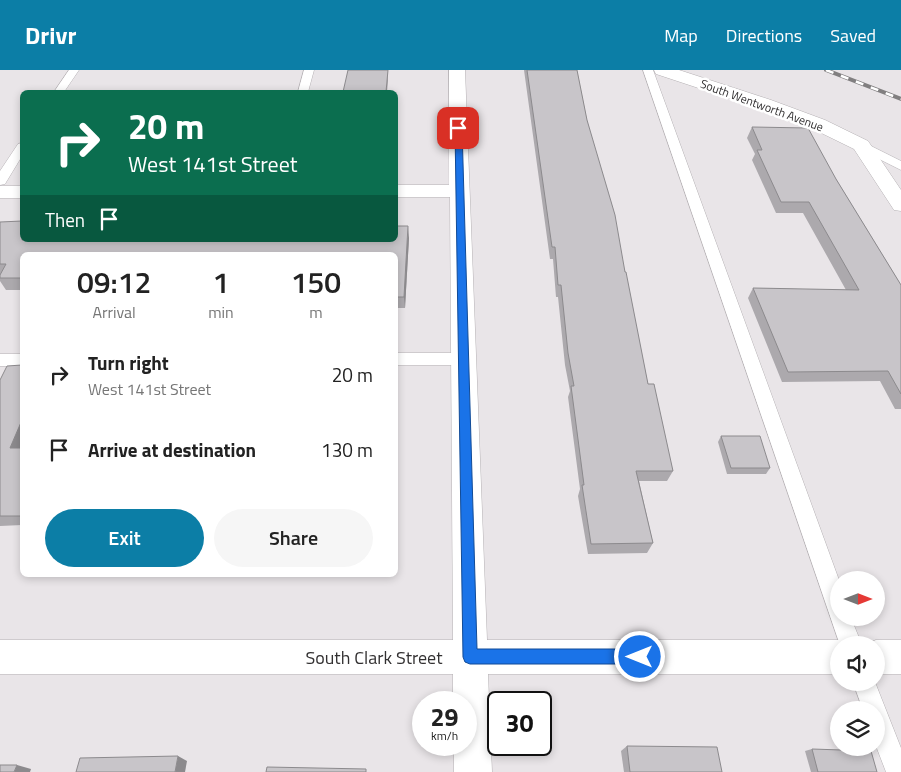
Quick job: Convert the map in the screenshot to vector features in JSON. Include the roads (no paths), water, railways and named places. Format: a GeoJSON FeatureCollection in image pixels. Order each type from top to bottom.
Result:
{"type":"FeatureCollection","features":[{"type":"Feature","properties":{"kind":"street"},"geometry":{"type":"LineString","coordinates":[[457,70],[472,772]]}},
{"type":"Feature","properties":{"kind":"street","name":"South Wentworth Avenue"},"geometry":{"type":"LineString","coordinates":[[662,70],[818,124],[861,145]]}},
{"type":"Feature","properties":{"kind":"street"},"geometry":{"type":"LineString","coordinates":[[861,145],[901,205]]}},
{"type":"Feature","properties":{"kind":"street"},"geometry":{"type":"LineString","coordinates":[[398,191],[460,191]]}},
{"type":"Feature","properties":{"kind":"street"},"geometry":{"type":"LineString","coordinates":[[0,192],[20,192]]}},
{"type":"Feature","properties":{"kind":"street"},"geometry":{"type":"LineString","coordinates":[[885,657],[901,656]]}},
{"type":"Feature","properties":{"kind":"street","name":"South Clark Street"},"geometry":{"type":"LineString","coordinates":[[0,657],[830,657]]}},
{"type":"Feature","properties":{"kind":"lane"},"geometry":{"type":"LineString","coordinates":[[60,90],[74,70]]}},
{"type":"Feature","properties":{"kind":"lane"},"geometry":{"type":"LineString","coordinates":[[303,90],[308,70]]}},
{"type":"Feature","properties":{"kind":"lane"},"geometry":{"type":"LineString","coordinates":[[648,70],[830,585]]}},
{"type":"Feature","properties":{"kind":"lane"},"geometry":{"type":"LineString","coordinates":[[861,145],[901,166]]}},
{"type":"Feature","properties":{"kind":"lane"},"geometry":{"type":"LineString","coordinates":[[0,181],[20,150]]}},
{"type":"Feature","properties":{"kind":"lane"},"geometry":{"type":"LineString","coordinates":[[0,360],[20,360]]}},
{"type":"Feature","properties":{"kind":"lane"},"geometry":{"type":"LineString","coordinates":[[398,360],[464,360]]}},
{"type":"Feature","properties":{"kind":"lane"},"geometry":{"type":"LineString","coordinates":[[885,738],[898,772]]}},
{"type":"Feature","properties":{"kind":"railway"},"geometry":{"type":"LineString","coordinates":[[826,70],[901,99]]}}]}
